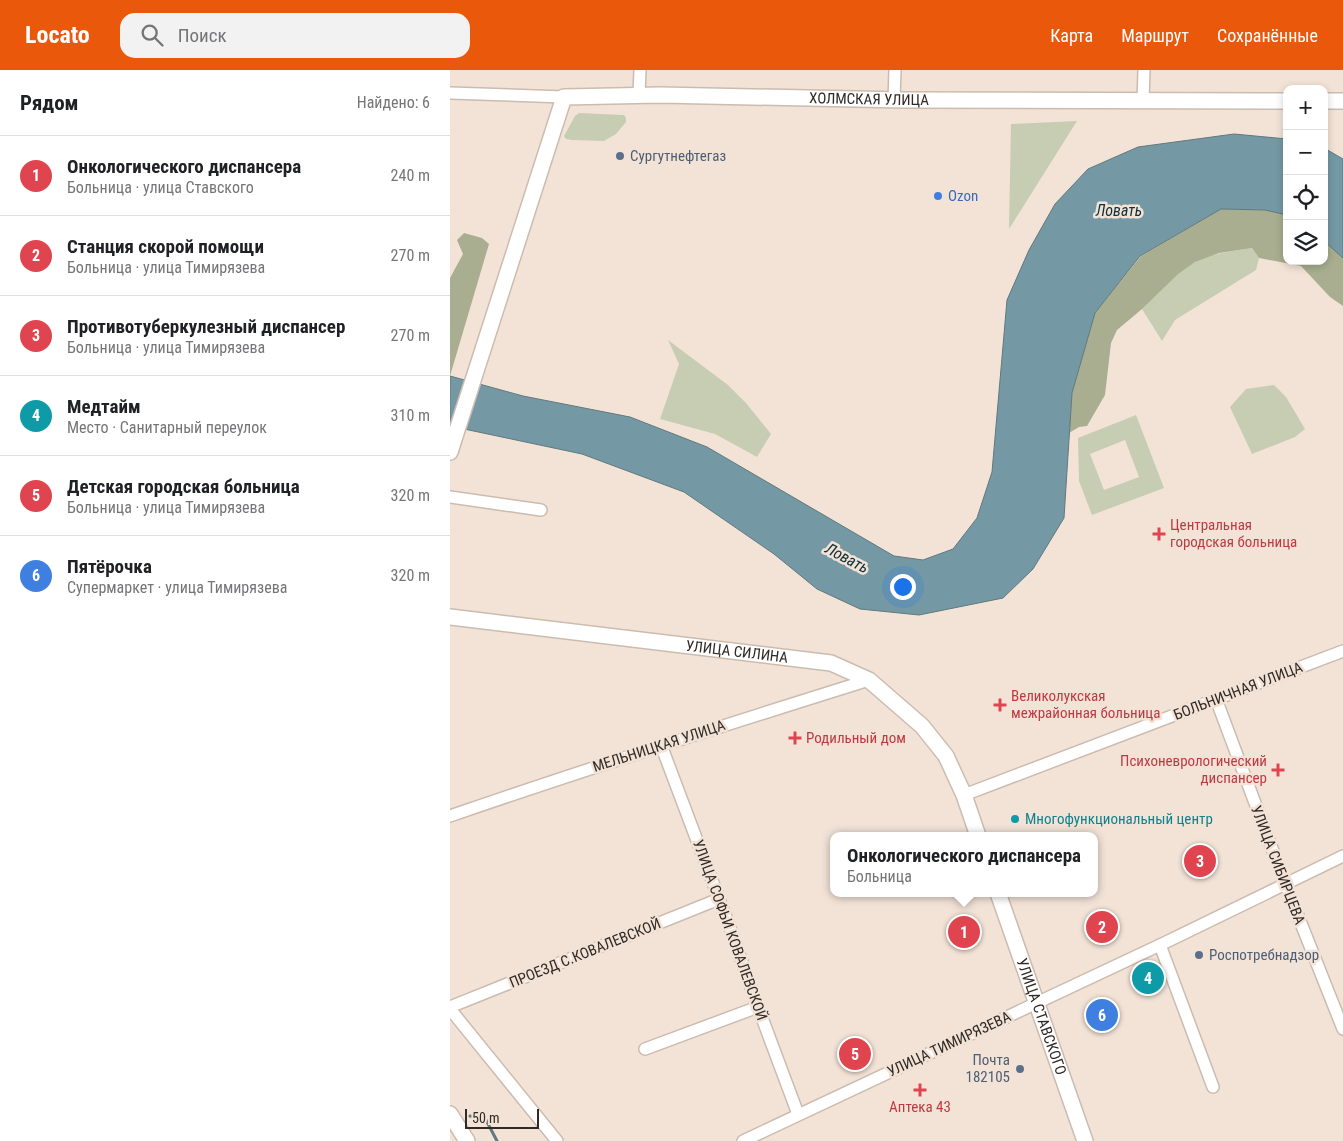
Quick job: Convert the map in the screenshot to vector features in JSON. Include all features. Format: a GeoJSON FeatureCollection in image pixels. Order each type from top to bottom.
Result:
{"type":"FeatureCollection","features":[{"type":"Feature","properties":{"kind":"main road","name":"ХОЛМСКАЯ УЛИЦА"},"geometry":{"type":"LineString","coordinates":[[564,97],[639,95],[894,100],[1283,101]]}},
{"type":"Feature","properties":{"kind":"main road"},"geometry":{"type":"LineString","coordinates":[[451,449],[564,97]]}},
{"type":"Feature","properties":{"kind":"main road"},"geometry":{"type":"LineString","coordinates":[[1328,101],[1343,101]]}},
{"type":"Feature","properties":{"kind":"main road","name":"УЛИЦА СИЛИНА"},"geometry":{"type":"LineString","coordinates":[[450,617],[831,663],[869,680],[922,726],[946,756],[964,795]]}},
{"type":"Feature","properties":{"kind":"main road"},"geometry":{"type":"LineString","coordinates":[[964,795],[977,832]]}},
{"type":"Feature","properties":{"kind":"main road","name":"УЛИЦА СТАВСКОГО"},"geometry":{"type":"LineString","coordinates":[[999,897],[1085,1141]]}},
{"type":"Feature","properties":{"kind":"main road"},"geometry":{"type":"LineString","coordinates":[[450,1114],[467,1141]]}},
{"type":"Feature","properties":{"kind":"street"},"geometry":{"type":"LineString","coordinates":[[639,95],[640,70]]}},
{"type":"Feature","properties":{"kind":"street"},"geometry":{"type":"LineString","coordinates":[[894,100],[895,70]]}},
{"type":"Feature","properties":{"kind":"street"},"geometry":{"type":"LineString","coordinates":[[1142,102],[1144,70]]}},
{"type":"Feature","properties":{"kind":"street","name":"ХОЛМСКАЯ УЛИЦА"},"geometry":{"type":"LineString","coordinates":[[450,93],[564,97]]}},
{"type":"Feature","properties":{"kind":"street"},"geometry":{"type":"LineString","coordinates":[[450,497],[541,510]]}},
{"type":"Feature","properties":{"kind":"street","name":"БОЛЬНИЧНАЯ УЛИЦА"},"geometry":{"type":"LineString","coordinates":[[964,795],[1343,651]]}},
{"type":"Feature","properties":{"kind":"street","name":"МЕЛЬНИЦКАЯ УЛИЦА"},"geometry":{"type":"LineString","coordinates":[[450,816],[661,745],[869,680]]}},
{"type":"Feature","properties":{"kind":"street","name":"УЛИЦА СИБИРЦЕВА"},"geometry":{"type":"LineString","coordinates":[[1216,699],[1285,884],[1343,1029]]}},
{"type":"Feature","properties":{"kind":"street","name":"УЛИЦА СОФЬИ КОВАЛЕВСКОЙ"},"geometry":{"type":"LineString","coordinates":[[661,745],[798,1114]]}},
{"type":"Feature","properties":{"kind":"street","name":"УЛИЦА ТИМИРЯЗЕВА"},"geometry":{"type":"LineString","coordinates":[[743,1141],[1160,945],[1343,856]]}},
{"type":"Feature","properties":{"kind":"street","name":"ПРОЕЗД С.КОВАЛЕВСКОЙ"},"geometry":{"type":"LineString","coordinates":[[450,1008],[719,899]]}},
{"type":"Feature","properties":{"kind":"street"},"geometry":{"type":"LineString","coordinates":[[1160,945],[1214,1087]]}},
{"type":"Feature","properties":{"kind":"street"},"geometry":{"type":"LineString","coordinates":[[644,1049],[758,1007]]}},
{"type":"Feature","properties":{"kind":"street"},"geometry":{"type":"LineString","coordinates":[[450,1008],[557,1141]]}},
{"type":"Feature","properties":{"kind":"green space"},"geometry":{"type":"Polygon","coordinates":[[[579,113],[624,115],[626,122],[616,134],[604,141],[566,139],[564,136],[575,116],[579,113]]]}},
{"type":"Feature","properties":{"kind":"green space"},"geometry":{"type":"Polygon","coordinates":[[[1077,121],[1009,229],[1011,124],[1077,121]]]}},
{"type":"Feature","properties":{"kind":"green space"},"geometry":{"type":"Polygon","coordinates":[[[1221,209],[1265,210],[1283,214],[1283,263],[1259,258],[1252,248],[1219,253],[1195,262],[1178,274],[1117,330],[1111,343],[1105,395],[1087,426],[1079,427],[1069,433],[1072,393],[1095,313],[1141,256],[1221,209]]]}},
{"type":"Feature","properties":{"kind":"green space"},"geometry":{"type":"Polygon","coordinates":[[[464,233],[482,238],[489,244],[450,376],[450,278],[463,254],[457,240],[464,233]]]}},
{"type":"Feature","properties":{"kind":"green space"},"geometry":{"type":"Polygon","coordinates":[[[1328,245],[1343,258],[1343,306],[1330,297],[1301,266],[1296,265],[1328,265],[1328,245]]]}},
{"type":"Feature","properties":{"kind":"green space"},"geometry":{"type":"Polygon","coordinates":[[[1252,248],[1259,258],[1256,270],[1175,320],[1162,341],[1142,309],[1160,290],[1173,277],[1195,262],[1216,254],[1252,248]]]}},
{"type":"Feature","properties":{"kind":"green space"},"geometry":{"type":"Polygon","coordinates":[[[668,340],[728,385],[746,403],[771,434],[757,457],[715,434],[660,419],[679,364],[668,340]]]}},
{"type":"Feature","properties":{"kind":"green space"},"geometry":{"type":"Polygon","coordinates":[[[1274,385],[1286,397],[1305,429],[1295,437],[1252,454],[1230,407],[1246,389],[1274,385]]]}},
{"type":"Feature","properties":{"kind":"green space"},"geometry":{"type":"Polygon","coordinates":[[[1136,415],[1164,488],[1092,515],[1079,481],[1078,438],[1136,415]],[[1125,440],[1090,454],[1104,490],[1139,477],[1125,440]]]}},
{"type":"Feature","properties":{"kind":"water","name":"Ловать"},"geometry":{"type":"Polygon","coordinates":[[[1234,134],[1283,139],[1283,214],[1265,210],[1221,209],[1140,256],[1095,313],[1072,393],[1064,518],[1033,569],[1003,598],[919,615],[860,609],[817,589],[774,554],[684,492],[582,454],[450,426],[450,376],[523,396],[630,417],[707,447],[894,556],[923,560],[953,549],[977,518],[992,472],[1007,300],[1029,250],[1055,204],[1088,169],[1138,147],[1234,134]]]}},
{"type":"Feature","properties":{"kind":"water"},"geometry":{"type":"Polygon","coordinates":[[[1328,150],[1343,159],[1343,258],[1328,245],[1328,150]]]}},
{"type":"Feature","properties":{"kind":"waterway"},"geometry":{"type":"LineString","coordinates":[[470,1116],[486,1120],[497,1141]]}},
{"type":"Feature","properties":{"kind":"place","name":"Сургутнефтегаз"},"geometry":{"type":"Point","coordinates":[620,156]}},
{"type":"Feature","properties":{"kind":"place","name":"Ozon"},"geometry":{"type":"Point","coordinates":[938,196]}},
{"type":"Feature","properties":{"kind":"place","name":"Центральная городская больница"},"geometry":{"type":"Point","coordinates":[1159,534]}},
{"type":"Feature","properties":{"kind":"place","name":"Великолукская межрайонная больница"},"geometry":{"type":"Point","coordinates":[1000,705]}},
{"type":"Feature","properties":{"kind":"place","name":"Родильный дом"},"geometry":{"type":"Point","coordinates":[795,738]}},
{"type":"Feature","properties":{"kind":"place","name":"Психоневрологический диспансер"},"geometry":{"type":"Point","coordinates":[1278,770]}},
{"type":"Feature","properties":{"kind":"place","name":"Многофункциональный центр"},"geometry":{"type":"Point","coordinates":[1015,819]}},
{"type":"Feature","properties":{"kind":"place","name":"Противотуберкулезный диспансер"},"geometry":{"type":"Point","coordinates":[1200,861]}},
{"type":"Feature","properties":{"kind":"place","name":"Станция скорой помощи"},"geometry":{"type":"Point","coordinates":[1102,927]}},
{"type":"Feature","properties":{"kind":"place","name":"Онкологического диспансера"},"geometry":{"type":"Point","coordinates":[964,932]}},
{"type":"Feature","properties":{"kind":"place","name":"Роспотребнадзор"},"geometry":{"type":"Point","coordinates":[1199,955]}},
{"type":"Feature","properties":{"kind":"place","name":"Медтайм"},"geometry":{"type":"Point","coordinates":[1148,978]}},
{"type":"Feature","properties":{"kind":"place","name":"Пятёрочка"},"geometry":{"type":"Point","coordinates":[1102,1015]}},
{"type":"Feature","properties":{"kind":"place","name":"Детская городская больница"},"geometry":{"type":"Point","coordinates":[855,1054]}},
{"type":"Feature","properties":{"kind":"place","name":"Почта 182105"},"geometry":{"type":"Point","coordinates":[1020,1069]}},
{"type":"Feature","properties":{"kind":"place","name":"Аптека 43"},"geometry":{"type":"Point","coordinates":[920,1090]}}]}
